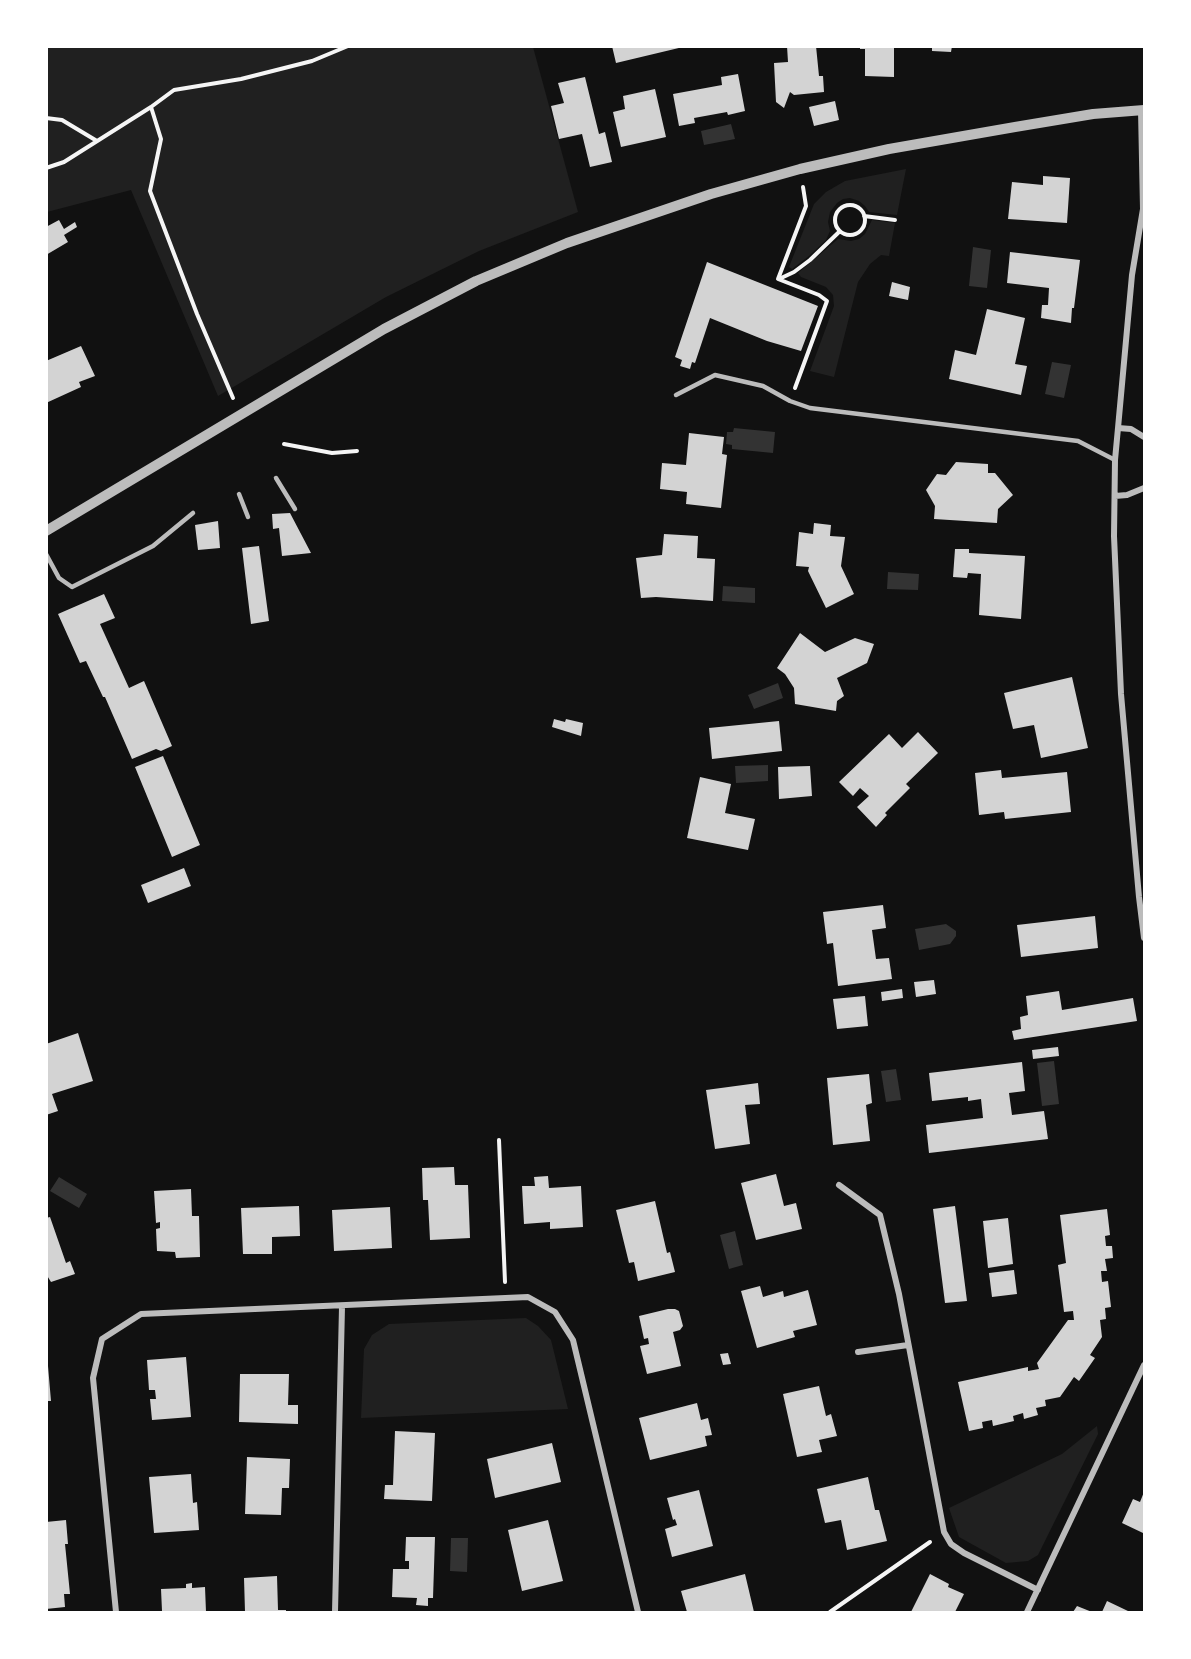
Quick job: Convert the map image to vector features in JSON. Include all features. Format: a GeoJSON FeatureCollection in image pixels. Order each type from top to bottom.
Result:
{"type":"FeatureCollection","features":[{"type":"Feature","properties":{"kind":"street"},"geometry":{"type":"LineString","coordinates":[[46,531],[384,328],[494,273],[567,243],[711,194],[800,169],[889,149],[1093,114],[1143,110],[1144,208],[1132,275],[1115,460],[1114,536],[1121,694],[1138,897],[1144,938]]}},
{"type":"Feature","properties":{"kind":"street"},"geometry":{"type":"LineString","coordinates":[[1118,428],[1131,429],[1144,437]]}},
{"type":"Feature","properties":{"kind":"street"},"geometry":{"type":"LineString","coordinates":[[1115,496],[1127,495],[1144,488]]}},
{"type":"Feature","properties":{"kind":"street"},"geometry":{"type":"LineString","coordinates":[[839,1185],[880,1215],[899,1294],[944,1532],[951,1544],[964,1553],[1038,1590]]}},
{"type":"Feature","properties":{"kind":"street"},"geometry":{"type":"LineString","coordinates":[[116,1612],[93,1378],[102,1339],[141,1314],[342,1307],[528,1297],[555,1312],[573,1340],[638,1612]]}},
{"type":"Feature","properties":{"kind":"street"},"geometry":{"type":"LineString","coordinates":[[335,1612],[342,1307]]}},
{"type":"Feature","properties":{"kind":"street"},"geometry":{"type":"LineString","coordinates":[[858,1352],[908,1345]]}},
{"type":"Feature","properties":{"kind":"street"},"geometry":{"type":"LineString","coordinates":[[1027,1612],[1144,1365]]}},
{"type":"Feature","properties":{"kind":"lane"},"geometry":{"type":"LineString","coordinates":[[676,395],[715,375],[763,386],[790,401],[810,408],[1078,441],[1115,460]]}},
{"type":"Feature","properties":{"kind":"lane"},"geometry":{"type":"LineString","coordinates":[[276,478],[295,509]]}},
{"type":"Feature","properties":{"kind":"lane"},"geometry":{"type":"LineString","coordinates":[[239,494],[248,517]]}},
{"type":"Feature","properties":{"kind":"lane"},"geometry":{"type":"LineString","coordinates":[[46,554],[59,578],[72,587],[153,546],[193,513]]}},
{"type":"Feature","properties":{"kind":"path"},"geometry":{"type":"LineString","coordinates":[[46,168],[64,162],[174,90],[251,77],[312,61],[348,46]]}},
{"type":"Feature","properties":{"kind":"path"},"geometry":{"type":"LineString","coordinates":[[151,107],[161,139],[150,191],[197,314],[229,391],[242,414]]}},
{"type":"Feature","properties":{"kind":"path"},"geometry":{"type":"LineString","coordinates":[[46,118],[62,120],[97,141]]}},
{"type":"Feature","properties":{"kind":"path"},"geometry":{"type":"LineString","coordinates":[[778,279],[806,206],[800,169]]}},
{"type":"Feature","properties":{"kind":"path"},"geometry":{"type":"LineString","coordinates":[[844,206],[854,206],[862,211],[864,216],[864,226],[858,233],[848,236],[839,232],[836,227],[835,218],[839,209],[844,206]]}},
{"type":"Feature","properties":{"kind":"path"},"geometry":{"type":"LineString","coordinates":[[864,216],[895,220]]}},
{"type":"Feature","properties":{"kind":"path"},"geometry":{"type":"LineString","coordinates":[[778,279],[794,272],[810,260],[839,232]]}},
{"type":"Feature","properties":{"kind":"path"},"geometry":{"type":"LineString","coordinates":[[778,279],[819,295],[827,301],[790,401]]}},
{"type":"Feature","properties":{"kind":"path"},"geometry":{"type":"LineString","coordinates":[[284,444],[332,453],[357,451]]}},
{"type":"Feature","properties":{"kind":"path"},"geometry":{"type":"LineString","coordinates":[[499,1140],[506,1298]]}},
{"type":"Feature","properties":{"kind":"path"},"geometry":{"type":"LineString","coordinates":[[831,1612],[944,1532]]}},
{"type":"Feature","properties":{"kind":"shaded area"},"geometry":{"type":"Polygon","coordinates":[[[46,47],[533,47],[578,212],[479,251],[386,297],[218,396],[131,190],[47,212],[46,47]]]}},
{"type":"Feature","properties":{"kind":"shaded area"},"geometry":{"type":"Polygon","coordinates":[[[731,124],[735,139],[704,145],[701,131],[731,124]]]}},
{"type":"Feature","properties":{"kind":"shaded area"},"geometry":{"type":"Polygon","coordinates":[[[906,169],[897,215],[869,212],[859,201],[850,198],[843,199],[830,212],[828,222],[830,231],[826,240],[792,269],[789,267],[814,204],[826,192],[845,181],[906,169]]]}},
{"type":"Feature","properties":{"kind":"shaded area"},"geometry":{"type":"Polygon","coordinates":[[[872,220],[895,223],[889,256],[881,255],[870,264],[858,282],[834,377],[810,371],[834,306],[833,295],[826,287],[801,277],[798,273],[838,239],[851,241],[859,239],[865,234],[872,220]]]}},
{"type":"Feature","properties":{"kind":"shaded area"},"geometry":{"type":"Polygon","coordinates":[[[973,247],[991,250],[987,288],[969,286],[973,247]]]}},
{"type":"Feature","properties":{"kind":"shaded area"},"geometry":{"type":"Polygon","coordinates":[[[1052,362],[1071,365],[1064,398],[1045,394],[1052,362]]]}},
{"type":"Feature","properties":{"kind":"shaded area"},"geometry":{"type":"Polygon","coordinates":[[[734,428],[775,432],[773,453],[732,449],[732,445],[726,444],[727,432],[733,432],[734,428]]]}},
{"type":"Feature","properties":{"kind":"shaded area"},"geometry":{"type":"Polygon","coordinates":[[[888,572],[919,574],[918,590],[887,589],[888,572]]]}},
{"type":"Feature","properties":{"kind":"shaded area"},"geometry":{"type":"Polygon","coordinates":[[[723,586],[755,588],[755,603],[722,601],[723,586]]]}},
{"type":"Feature","properties":{"kind":"shaded area"},"geometry":{"type":"Polygon","coordinates":[[[778,683],[783,698],[754,709],[748,695],[778,683]]]}},
{"type":"Feature","properties":{"kind":"shaded area"},"geometry":{"type":"Polygon","coordinates":[[[768,765],[768,781],[736,783],[735,766],[768,765]]]}},
{"type":"Feature","properties":{"kind":"shaded area"},"geometry":{"type":"Polygon","coordinates":[[[946,924],[956,931],[956,936],[950,944],[919,950],[915,929],[946,924]]]}},
{"type":"Feature","properties":{"kind":"shaded area"},"geometry":{"type":"Polygon","coordinates":[[[1054,1061],[1059,1104],[1042,1106],[1037,1063],[1054,1061]]]}},
{"type":"Feature","properties":{"kind":"shaded area"},"geometry":{"type":"Polygon","coordinates":[[[896,1069],[901,1100],[886,1102],[881,1071],[896,1069]]]}},
{"type":"Feature","properties":{"kind":"shaded area"},"geometry":{"type":"Polygon","coordinates":[[[59,1177],[87,1194],[79,1208],[50,1191],[59,1177]]]}},
{"type":"Feature","properties":{"kind":"shaded area"},"geometry":{"type":"Polygon","coordinates":[[[735,1231],[743,1265],[729,1269],[720,1235],[735,1231]]]}},
{"type":"Feature","properties":{"kind":"shaded area"},"geometry":{"type":"Polygon","coordinates":[[[526,1318],[538,1326],[551,1340],[568,1409],[361,1418],[364,1349],[372,1335],[389,1324],[526,1318]]]}},
{"type":"Feature","properties":{"kind":"shaded area"},"geometry":{"type":"Polygon","coordinates":[[[1097,1426],[1098,1434],[1038,1555],[1028,1561],[1006,1563],[959,1537],[949,1508],[1062,1454],[1097,1426]]]}},
{"type":"Feature","properties":{"kind":"shaded area"},"geometry":{"type":"Polygon","coordinates":[[[451,1538],[468,1538],[467,1572],[450,1571],[451,1538]]]}},
{"type":"Feature","properties":{"kind":"building"},"geometry":{"type":"Polygon","coordinates":[[[612,46],[683,46],[683,47],[616,63],[612,46]]]}},
{"type":"Feature","properties":{"kind":"building"},"geometry":{"type":"Polygon","coordinates":[[[787,46],[816,46],[819,76],[823,76],[824,92],[794,95],[790,92],[784,108],[776,102],[774,63],[788,62],[787,46]]]}},
{"type":"Feature","properties":{"kind":"building"},"geometry":{"type":"Polygon","coordinates":[[[860,46],[894,46],[894,77],[865,76],[865,49],[860,49],[860,46]]]}},
{"type":"Feature","properties":{"kind":"building"},"geometry":{"type":"Polygon","coordinates":[[[932,46],[952,46],[951,52],[932,51],[932,46]]]}},
{"type":"Feature","properties":{"kind":"building"},"geometry":{"type":"Polygon","coordinates":[[[738,74],[745,111],[694,118],[695,123],[679,126],[673,94],[722,85],[721,77],[738,74]]]}},
{"type":"Feature","properties":{"kind":"building"},"geometry":{"type":"Polygon","coordinates":[[[585,77],[599,134],[605,132],[612,162],[590,167],[582,134],[559,139],[551,106],[564,103],[558,83],[585,77]]]}},
{"type":"Feature","properties":{"kind":"building"},"geometry":{"type":"Polygon","coordinates":[[[655,89],[666,137],[621,147],[613,112],[625,109],[623,96],[655,89]]]}},
{"type":"Feature","properties":{"kind":"building"},"geometry":{"type":"Polygon","coordinates":[[[835,101],[839,120],[814,126],[809,107],[835,101]]]}},
{"type":"Feature","properties":{"kind":"building"},"geometry":{"type":"Polygon","coordinates":[[[1043,176],[1070,178],[1067,223],[1008,219],[1012,182],[1043,185],[1043,176]]]}},
{"type":"Feature","properties":{"kind":"building"},"geometry":{"type":"Polygon","coordinates":[[[59,220],[64,229],[75,222],[77,227],[64,235],[68,242],[46,255],[46,227],[59,220]]]}},
{"type":"Feature","properties":{"kind":"building"},"geometry":{"type":"Polygon","coordinates":[[[1010,252],[1080,260],[1071,323],[1041,318],[1042,305],[1048,305],[1049,288],[1007,283],[1010,252]]]}},
{"type":"Feature","properties":{"kind":"building"},"geometry":{"type":"Polygon","coordinates":[[[707,262],[818,306],[801,351],[767,341],[710,318],[695,363],[692,362],[690,369],[680,366],[682,360],[675,357],[707,262]]]}},
{"type":"Feature","properties":{"kind":"building"},"geometry":{"type":"Polygon","coordinates":[[[892,282],[910,287],[908,300],[889,296],[892,282]]]}},
{"type":"Feature","properties":{"kind":"building"},"geometry":{"type":"Polygon","coordinates":[[[987,309],[1025,318],[1015,364],[1027,366],[1021,395],[949,379],[955,350],[976,355],[987,309]]]}},
{"type":"Feature","properties":{"kind":"building"},"geometry":{"type":"Polygon","coordinates":[[[81,346],[95,376],[79,382],[81,387],[46,403],[46,361],[81,346]]]}},
{"type":"Feature","properties":{"kind":"building"},"geometry":{"type":"Polygon","coordinates":[[[689,433],[724,437],[722,454],[727,455],[721,508],[686,504],[687,492],[660,489],[662,463],[686,465],[689,433]]]}},
{"type":"Feature","properties":{"kind":"building"},"geometry":{"type":"Polygon","coordinates":[[[956,462],[988,464],[988,473],[995,473],[1013,495],[998,509],[997,523],[934,519],[935,506],[926,490],[937,474],[946,475],[956,462]]]}},
{"type":"Feature","properties":{"kind":"building"},"geometry":{"type":"Polygon","coordinates":[[[290,513],[311,553],[282,556],[279,528],[273,529],[272,514],[290,513]]]}},
{"type":"Feature","properties":{"kind":"building"},"geometry":{"type":"Polygon","coordinates":[[[218,521],[220,548],[198,550],[195,525],[218,521]]]}},
{"type":"Feature","properties":{"kind":"building"},"geometry":{"type":"Polygon","coordinates":[[[814,523],[831,525],[830,536],[845,537],[841,566],[854,594],[826,608],[808,571],[809,567],[796,566],[799,532],[813,534],[814,523]]]}},
{"type":"Feature","properties":{"kind":"building"},"geometry":{"type":"Polygon","coordinates":[[[664,534],[698,536],[697,558],[715,559],[713,601],[641,598],[636,558],[662,555],[664,534]]]}},
{"type":"Feature","properties":{"kind":"building"},"geometry":{"type":"Polygon","coordinates":[[[259,546],[269,621],[251,624],[242,548],[259,546]]]}},
{"type":"Feature","properties":{"kind":"building"},"geometry":{"type":"Polygon","coordinates":[[[955,549],[969,549],[969,553],[1025,556],[1021,619],[979,615],[981,574],[968,573],[967,578],[953,577],[955,549]]]}},
{"type":"Feature","properties":{"kind":"building"},"geometry":{"type":"Polygon","coordinates":[[[104,594],[115,618],[100,624],[129,688],[144,681],[172,746],[161,751],[156,749],[132,759],[105,697],[86,661],[80,663],[58,614],[104,594]]]}},
{"type":"Feature","properties":{"kind":"building"},"geometry":{"type":"Polygon","coordinates":[[[800,633],[825,652],[855,638],[874,644],[867,663],[837,678],[844,696],[837,701],[836,711],[795,704],[794,688],[785,674],[777,668],[800,633]]]}},
{"type":"Feature","properties":{"kind":"building"},"geometry":{"type":"Polygon","coordinates":[[[1072,677],[1088,748],[1041,758],[1034,725],[1013,729],[1004,693],[1072,677]]]}},
{"type":"Feature","properties":{"kind":"building"},"geometry":{"type":"Polygon","coordinates":[[[554,719],[583,723],[581,736],[552,727],[554,719]]]}},
{"type":"Feature","properties":{"kind":"building"},"geometry":{"type":"Polygon","coordinates":[[[779,721],[782,751],[712,759],[709,728],[779,721]]]}},
{"type":"Feature","properties":{"kind":"building"},"geometry":{"type":"Polygon","coordinates":[[[918,732],[938,753],[906,784],[910,788],[885,813],[887,815],[876,827],[857,807],[869,796],[860,788],[853,796],[839,782],[889,734],[902,748],[918,732]]]}},
{"type":"Feature","properties":{"kind":"building"},"geometry":{"type":"Polygon","coordinates":[[[163,756],[200,845],[172,857],[135,767],[163,756]]]}},
{"type":"Feature","properties":{"kind":"building"},"geometry":{"type":"Polygon","coordinates":[[[810,766],[812,796],[779,799],[778,767],[810,766]]]}},
{"type":"Feature","properties":{"kind":"building"},"geometry":{"type":"Polygon","coordinates":[[[1001,770],[1002,778],[1067,772],[1071,812],[1005,819],[1004,812],[979,815],[975,773],[1001,770]]]}},
{"type":"Feature","properties":{"kind":"building"},"geometry":{"type":"Polygon","coordinates":[[[700,777],[731,784],[725,813],[755,819],[748,850],[687,838],[700,777]]]}},
{"type":"Feature","properties":{"kind":"building"},"geometry":{"type":"Polygon","coordinates":[[[184,868],[191,886],[148,903],[141,885],[184,868]]]}},
{"type":"Feature","properties":{"kind":"building"},"geometry":{"type":"Polygon","coordinates":[[[883,905],[886,928],[872,930],[876,959],[889,958],[892,979],[838,986],[833,943],[827,944],[823,912],[883,905]]]}},
{"type":"Feature","properties":{"kind":"building"},"geometry":{"type":"Polygon","coordinates":[[[1095,916],[1098,948],[1021,957],[1017,925],[1095,916]]]}},
{"type":"Feature","properties":{"kind":"building"},"geometry":{"type":"Polygon","coordinates":[[[934,980],[936,994],[916,997],[914,982],[934,980]]]}},
{"type":"Feature","properties":{"kind":"building"},"geometry":{"type":"Polygon","coordinates":[[[902,989],[903,998],[882,1001],[881,992],[902,989]]]}},
{"type":"Feature","properties":{"kind":"building"},"geometry":{"type":"Polygon","coordinates":[[[1059,991],[1062,1010],[1133,998],[1137,1021],[1014,1040],[1012,1031],[1021,1029],[1020,1017],[1028,1015],[1026,996],[1059,991]]]}},
{"type":"Feature","properties":{"kind":"building"},"geometry":{"type":"Polygon","coordinates":[[[865,996],[868,1026],[837,1029],[833,999],[865,996]]]}},
{"type":"Feature","properties":{"kind":"building"},"geometry":{"type":"Polygon","coordinates":[[[78,1033],[93,1081],[52,1094],[58,1111],[46,1115],[46,1044],[78,1033]]]}},
{"type":"Feature","properties":{"kind":"building"},"geometry":{"type":"Polygon","coordinates":[[[1058,1047],[1059,1056],[1033,1059],[1032,1050],[1058,1047]]]}},
{"type":"Feature","properties":{"kind":"building"},"geometry":{"type":"Polygon","coordinates":[[[1022,1062],[1025,1091],[1009,1093],[1012,1115],[1044,1111],[1048,1139],[929,1153],[926,1125],[983,1118],[981,1099],[968,1101],[968,1097],[932,1101],[929,1073],[1022,1062]]]}},
{"type":"Feature","properties":{"kind":"building"},"geometry":{"type":"Polygon","coordinates":[[[869,1074],[872,1103],[866,1105],[870,1141],[833,1145],[827,1078],[869,1074]]]}},
{"type":"Feature","properties":{"kind":"building"},"geometry":{"type":"Polygon","coordinates":[[[758,1083],[760,1104],[745,1105],[750,1144],[715,1149],[706,1090],[758,1083]]]}},
{"type":"Feature","properties":{"kind":"building"},"geometry":{"type":"Polygon","coordinates":[[[454,1167],[455,1185],[468,1185],[470,1238],[430,1240],[428,1200],[423,1200],[422,1168],[454,1167]]]}},
{"type":"Feature","properties":{"kind":"building"},"geometry":{"type":"Polygon","coordinates":[[[776,1174],[784,1206],[796,1203],[802,1229],[756,1240],[741,1183],[776,1174]]]}},
{"type":"Feature","properties":{"kind":"building"},"geometry":{"type":"Polygon","coordinates":[[[548,1176],[549,1188],[581,1186],[583,1227],[550,1229],[550,1222],[524,1224],[522,1186],[535,1186],[534,1177],[548,1176]]]}},
{"type":"Feature","properties":{"kind":"building"},"geometry":{"type":"Polygon","coordinates":[[[191,1189],[192,1216],[199,1216],[200,1257],[176,1258],[175,1252],[157,1251],[156,1229],[160,1228],[160,1222],[156,1223],[154,1191],[191,1189]]]}},
{"type":"Feature","properties":{"kind":"building"},"geometry":{"type":"Polygon","coordinates":[[[655,1201],[667,1253],[670,1252],[675,1272],[638,1281],[634,1262],[629,1263],[616,1210],[655,1201]]]}},
{"type":"Feature","properties":{"kind":"building"},"geometry":{"type":"Polygon","coordinates":[[[299,1206],[300,1236],[272,1237],[272,1254],[243,1254],[241,1208],[299,1206]]]}},
{"type":"Feature","properties":{"kind":"building"},"geometry":{"type":"Polygon","coordinates":[[[955,1206],[967,1301],[945,1303],[933,1209],[955,1206]]]}},
{"type":"Feature","properties":{"kind":"building"},"geometry":{"type":"Polygon","coordinates":[[[390,1207],[392,1248],[334,1251],[332,1210],[390,1207]]]}},
{"type":"Feature","properties":{"kind":"building"},"geometry":{"type":"Polygon","coordinates":[[[1107,1209],[1110,1235],[1105,1236],[1106,1246],[1112,1246],[1113,1258],[1105,1259],[1107,1271],[1101,1271],[1102,1282],[1108,1281],[1111,1307],[1105,1308],[1106,1319],[1100,1320],[1102,1337],[1090,1355],[1095,1358],[1079,1381],[1074,1377],[1060,1397],[1045,1400],[1046,1406],[1036,1408],[1038,1415],[1024,1419],[1023,1413],[1013,1416],[1014,1421],[993,1426],[992,1420],[982,1422],[983,1428],[969,1431],[958,1382],[1028,1367],[1028,1371],[1039,1369],[1037,1363],[1068,1320],[1074,1320],[1073,1311],[1064,1312],[1058,1265],[1066,1263],[1060,1215],[1107,1209]]]}},
{"type":"Feature","properties":{"kind":"building"},"geometry":{"type":"Polygon","coordinates":[[[50,1217],[66,1263],[70,1261],[75,1274],[51,1282],[46,1274],[46,1218],[50,1217]]]}},
{"type":"Feature","properties":{"kind":"building"},"geometry":{"type":"Polygon","coordinates":[[[1008,1218],[1013,1264],[988,1268],[983,1221],[1008,1218]]]}},
{"type":"Feature","properties":{"kind":"building"},"geometry":{"type":"Polygon","coordinates":[[[1014,1270],[1017,1294],[992,1297],[989,1273],[1014,1270]]]}},
{"type":"Feature","properties":{"kind":"building"},"geometry":{"type":"Polygon","coordinates":[[[760,1286],[763,1297],[783,1291],[784,1297],[808,1290],[817,1325],[793,1331],[795,1337],[757,1348],[741,1291],[760,1286]]]}},
{"type":"Feature","properties":{"kind":"building"},"geometry":{"type":"Polygon","coordinates":[[[668,1309],[679,1311],[683,1326],[680,1330],[673,1332],[681,1366],[647,1374],[640,1346],[649,1344],[648,1338],[644,1339],[639,1316],[668,1309]]]}},
{"type":"Feature","properties":{"kind":"building"},"geometry":{"type":"Polygon","coordinates":[[[728,1353],[731,1364],[723,1365],[720,1354],[728,1353]]]}},
{"type":"Feature","properties":{"kind":"building"},"geometry":{"type":"Polygon","coordinates":[[[186,1357],[191,1417],[152,1420],[150,1399],[156,1399],[155,1390],[149,1390],[147,1360],[186,1357]]]}},
{"type":"Feature","properties":{"kind":"building"},"geometry":{"type":"Polygon","coordinates":[[[46,1366],[48,1366],[51,1401],[46,1401],[46,1366]]]}},
{"type":"Feature","properties":{"kind":"building"},"geometry":{"type":"Polygon","coordinates":[[[240,1374],[289,1374],[288,1405],[298,1405],[298,1424],[239,1422],[240,1374]]]}},
{"type":"Feature","properties":{"kind":"building"},"geometry":{"type":"Polygon","coordinates":[[[819,1386],[826,1416],[831,1414],[837,1436],[819,1440],[822,1452],[797,1457],[783,1394],[819,1386]]]}},
{"type":"Feature","properties":{"kind":"building"},"geometry":{"type":"Polygon","coordinates":[[[697,1403],[701,1420],[708,1418],[712,1435],[705,1436],[707,1446],[650,1460],[639,1418],[697,1403]]]}},
{"type":"Feature","properties":{"kind":"building"},"geometry":{"type":"Polygon","coordinates":[[[395,1431],[435,1433],[432,1501],[384,1499],[385,1485],[393,1485],[395,1431]]]}},
{"type":"Feature","properties":{"kind":"building"},"geometry":{"type":"Polygon","coordinates":[[[552,1443],[561,1482],[495,1498],[487,1459],[552,1443]]]}},
{"type":"Feature","properties":{"kind":"building"},"geometry":{"type":"Polygon","coordinates":[[[247,1457],[290,1459],[289,1488],[282,1488],[281,1515],[245,1514],[247,1457]]]}},
{"type":"Feature","properties":{"kind":"building"},"geometry":{"type":"Polygon","coordinates":[[[191,1474],[193,1503],[197,1502],[199,1530],[154,1533],[149,1477],[191,1474]]]}},
{"type":"Feature","properties":{"kind":"building"},"geometry":{"type":"Polygon","coordinates":[[[868,1477],[875,1510],[879,1510],[887,1541],[847,1550],[841,1520],[825,1523],[817,1489],[868,1477]]]}},
{"type":"Feature","properties":{"kind":"building"},"geometry":{"type":"Polygon","coordinates":[[[699,1490],[713,1546],[672,1557],[665,1529],[677,1525],[675,1519],[673,1520],[667,1498],[699,1490]]]}},
{"type":"Feature","properties":{"kind":"building"},"geometry":{"type":"Polygon","coordinates":[[[1144,1492],[1143,1533],[1122,1523],[1133,1499],[1140,1502],[1144,1492]]]}},
{"type":"Feature","properties":{"kind":"building"},"geometry":{"type":"Polygon","coordinates":[[[66,1520],[68,1544],[65,1544],[70,1594],[64,1594],[65,1607],[46,1609],[46,1522],[66,1520]]]}},
{"type":"Feature","properties":{"kind":"building"},"geometry":{"type":"Polygon","coordinates":[[[548,1520],[563,1581],[522,1591],[508,1530],[548,1520]]]}},
{"type":"Feature","properties":{"kind":"building"},"geometry":{"type":"Polygon","coordinates":[[[406,1537],[435,1537],[433,1598],[428,1598],[428,1606],[416,1605],[417,1598],[392,1597],[393,1569],[409,1569],[409,1561],[405,1561],[406,1537]]]}},
{"type":"Feature","properties":{"kind":"building"},"geometry":{"type":"Polygon","coordinates":[[[745,1574],[754,1612],[687,1612],[681,1591],[745,1574]]]}},
{"type":"Feature","properties":{"kind":"building"},"geometry":{"type":"Polygon","coordinates":[[[930,1574],[949,1584],[948,1587],[964,1594],[955,1612],[911,1612],[930,1574]]]}},
{"type":"Feature","properties":{"kind":"building"},"geometry":{"type":"Polygon","coordinates":[[[277,1576],[278,1610],[286,1610],[286,1612],[245,1612],[244,1578],[277,1576]]]}},
{"type":"Feature","properties":{"kind":"building"},"geometry":{"type":"Polygon","coordinates":[[[192,1583],[192,1588],[205,1587],[206,1612],[162,1611],[161,1589],[186,1588],[186,1584],[192,1583]]]}},
{"type":"Feature","properties":{"kind":"building"},"geometry":{"type":"Polygon","coordinates":[[[1107,1601],[1128,1611],[1102,1612],[1107,1601]]]}},
{"type":"Feature","properties":{"kind":"building"},"geometry":{"type":"Polygon","coordinates":[[[1077,1606],[1092,1612],[1073,1612],[1077,1606]]]}}]}
